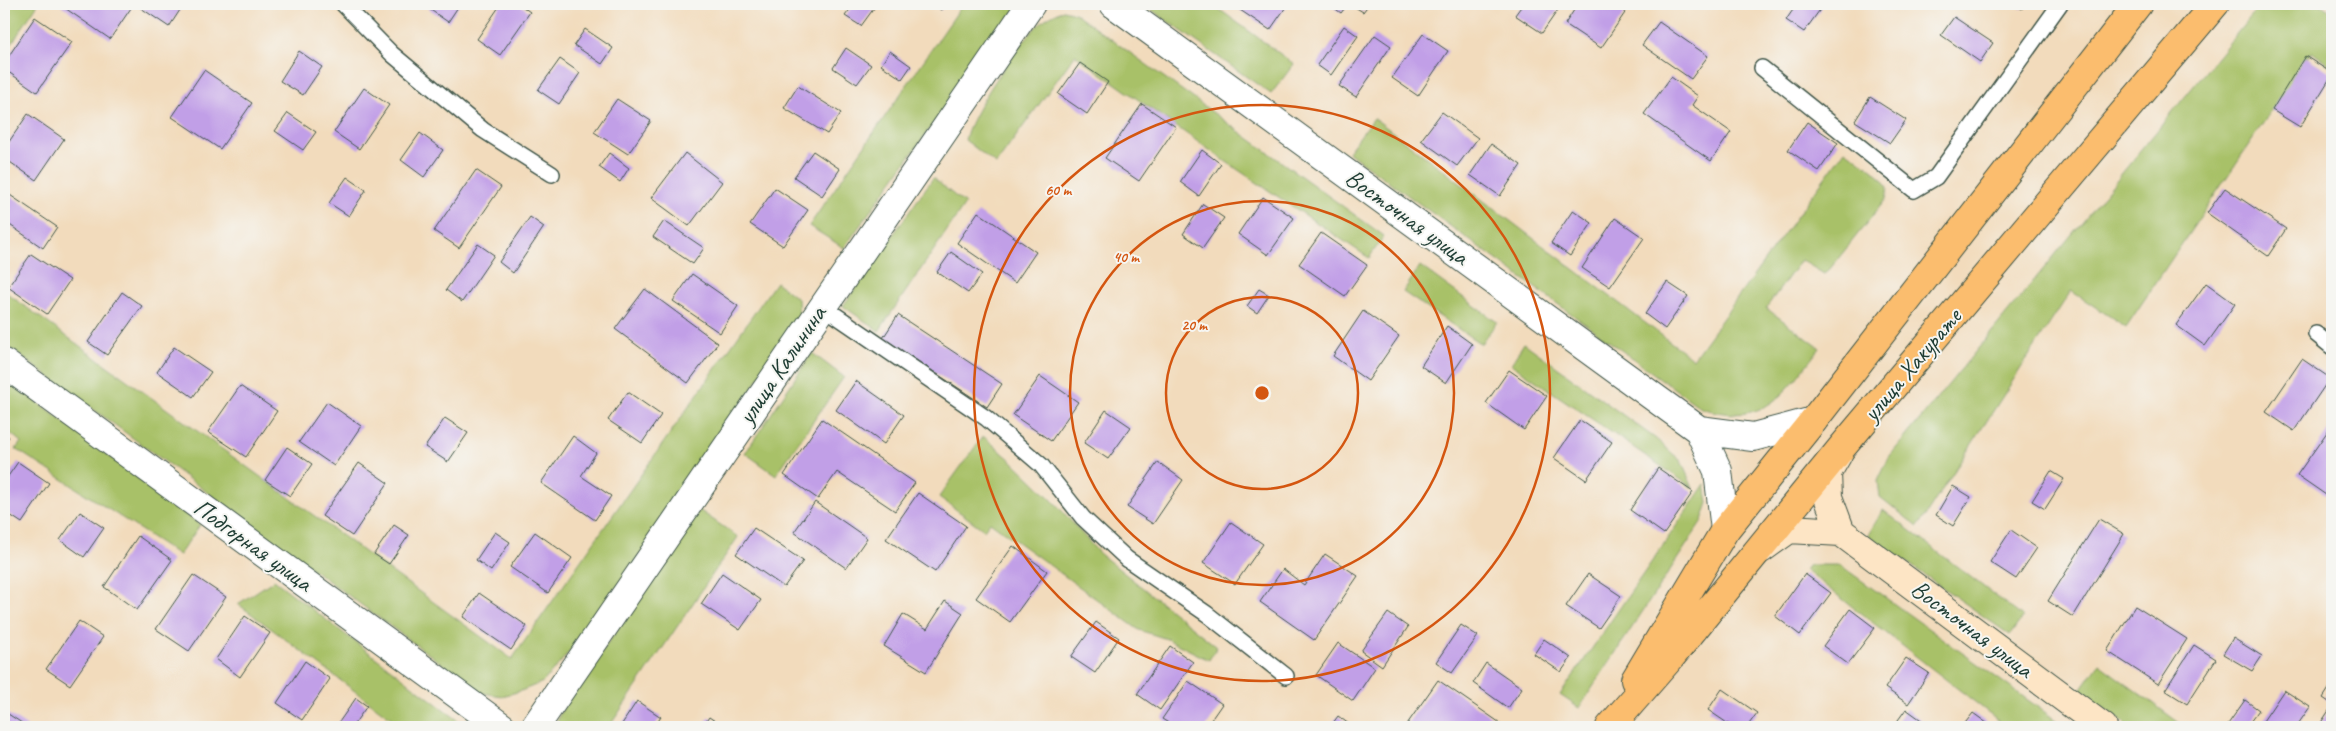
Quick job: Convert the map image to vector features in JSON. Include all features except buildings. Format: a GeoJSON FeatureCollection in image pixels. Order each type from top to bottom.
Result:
{"type":"FeatureCollection","features":[{"type":"Feature","properties":{"kind":"main road","name":"улица Хакурате"},"geometry":{"type":"LineString","coordinates":[[1608,727],[1725,530],[1813,421],[2138,4]]}},
{"type":"Feature","properties":{"kind":"main road","name":"улица Хакурате"},"geometry":{"type":"LineString","coordinates":[[1608,727],[1671,657],[1841,449],[2215,4]]}},
{"type":"Feature","properties":{"kind":"street","name":"улица Калинина"},"geometry":{"type":"LineString","coordinates":[[535,727],[1031,4]]}},
{"type":"Feature","properties":{"kind":"street","name":"Восточная улица"},"geometry":{"type":"LineString","coordinates":[[1114,4],[1700,430]]}},
{"type":"Feature","properties":{"kind":"street","name":"Подгорная улица"},"geometry":{"type":"LineString","coordinates":[[4,363],[502,727]]}},
{"type":"Feature","properties":{"kind":"street"},"geometry":{"type":"LineString","coordinates":[[1700,430],[1753,437],[1813,421]]}},
{"type":"Feature","properties":{"kind":"street"},"geometry":{"type":"LineString","coordinates":[[1700,430],[1718,472],[1725,530]]}},
{"type":"Feature","properties":{"kind":"street"},"geometry":{"type":"LineString","coordinates":[[1757,552],[1789,529],[1840,532],[1828,497],[1827,473],[1841,449]]}},
{"type":"Feature","properties":{"kind":"street","name":"Восточная улица"},"geometry":{"type":"LineString","coordinates":[[1840,532],[2103,727]]}},
{"type":"Feature","properties":{"kind":"lane"},"geometry":{"type":"LineString","coordinates":[[343,4],[392,54],[483,130],[552,174]]}},
{"type":"Feature","properties":{"kind":"lane"},"geometry":{"type":"LineString","coordinates":[[1762,68],[1914,190],[1936,177],[2060,4]]}},
{"type":"Feature","properties":{"kind":"lane"},"geometry":{"type":"LineString","coordinates":[[822,306],[986,418],[1041,466],[1083,518],[1127,559],[1207,614],[1286,676]]}},
{"type":"Feature","properties":{"kind":"lane"},"geometry":{"type":"LineString","coordinates":[[2316,334],[2332,347]]}},
{"type":"Feature","properties":{"kind":"green space"},"geometry":{"type":"Polygon","coordinates":[[[4,4],[38,4],[4,55],[4,4]]]}},
{"type":"Feature","properties":{"kind":"green space"},"geometry":{"type":"Polygon","coordinates":[[[963,4],[1019,4],[844,248],[809,226],[963,4]]]}},
{"type":"Feature","properties":{"kind":"green space"},"geometry":{"type":"Polygon","coordinates":[[[1143,4],[1212,4],[1294,64],[1271,94],[1143,4]]]}},
{"type":"Feature","properties":{"kind":"green space"},"geometry":{"type":"Polygon","coordinates":[[[2261,4],[2320,4],[2332,12],[2332,67],[2311,52],[2126,327],[2071,291],[1918,527],[1880,497],[1878,481],[1889,457],[2261,4]]]}},
{"type":"Feature","properties":{"kind":"green space"},"geometry":{"type":"Polygon","coordinates":[[[1063,10],[1075,13],[1384,236],[1369,258],[1225,161],[1075,55],[996,164],[965,140],[969,128],[985,98],[1018,49],[1040,23],[1063,10]]]}},
{"type":"Feature","properties":{"kind":"green space"},"geometry":{"type":"Polygon","coordinates":[[[1374,118],[1693,359],[1845,150],[1877,173],[1888,187],[1886,199],[1829,270],[1824,274],[1801,260],[1766,308],[1820,348],[1784,392],[1772,402],[1758,410],[1742,413],[1724,413],[1701,408],[1348,152],[1374,118]]]}},
{"type":"Feature","properties":{"kind":"green space"},"geometry":{"type":"Polygon","coordinates":[[[933,178],[965,204],[879,331],[843,306],[933,178]]]}},
{"type":"Feature","properties":{"kind":"green space"},"geometry":{"type":"Polygon","coordinates":[[[1420,266],[1497,322],[1481,344],[1403,292],[1420,266]]]}},
{"type":"Feature","properties":{"kind":"green space"},"geometry":{"type":"Polygon","coordinates":[[[776,282],[798,299],[799,317],[673,509],[592,624],[543,682],[502,696],[482,693],[4,344],[4,291],[512,659],[776,282]]]}},
{"type":"Feature","properties":{"kind":"green space"},"geometry":{"type":"Polygon","coordinates":[[[1524,343],[1656,439],[1681,461],[1693,488],[1511,364],[1524,343]]]}},
{"type":"Feature","properties":{"kind":"green space"},"geometry":{"type":"Polygon","coordinates":[[[812,353],[844,377],[776,475],[745,453],[812,353]]]}},
{"type":"Feature","properties":{"kind":"green space"},"geometry":{"type":"Polygon","coordinates":[[[4,377],[200,525],[179,555],[16,449],[21,442],[4,428],[4,377]]]}},
{"type":"Feature","properties":{"kind":"green space"},"geometry":{"type":"Polygon","coordinates":[[[983,436],[1056,504],[1099,553],[1217,647],[1209,660],[1167,639],[1139,630],[990,522],[984,530],[939,497],[983,436]]]}},
{"type":"Feature","properties":{"kind":"green space"},"geometry":{"type":"Polygon","coordinates":[[[1705,484],[1708,503],[1701,523],[1579,708],[1560,695],[1705,484]]]}},
{"type":"Feature","properties":{"kind":"green space"},"geometry":{"type":"Polygon","coordinates":[[[699,510],[738,537],[609,727],[556,727],[560,713],[699,510]]]}},
{"type":"Feature","properties":{"kind":"green space"},"geometry":{"type":"Polygon","coordinates":[[[1883,510],[2023,617],[2010,635],[1868,535],[1883,510]]]}},
{"type":"Feature","properties":{"kind":"green space"},"geometry":{"type":"Polygon","coordinates":[[[1809,565],[1840,565],[2064,726],[2007,727],[1805,570],[1809,565]]]}},
{"type":"Feature","properties":{"kind":"green space"},"geometry":{"type":"Polygon","coordinates":[[[274,580],[467,727],[403,727],[238,604],[274,580]]]}},
{"type":"Feature","properties":{"kind":"green space"},"geometry":{"type":"Polygon","coordinates":[[[2099,664],[2185,727],[2130,727],[2080,691],[2099,664]]]}}]}
